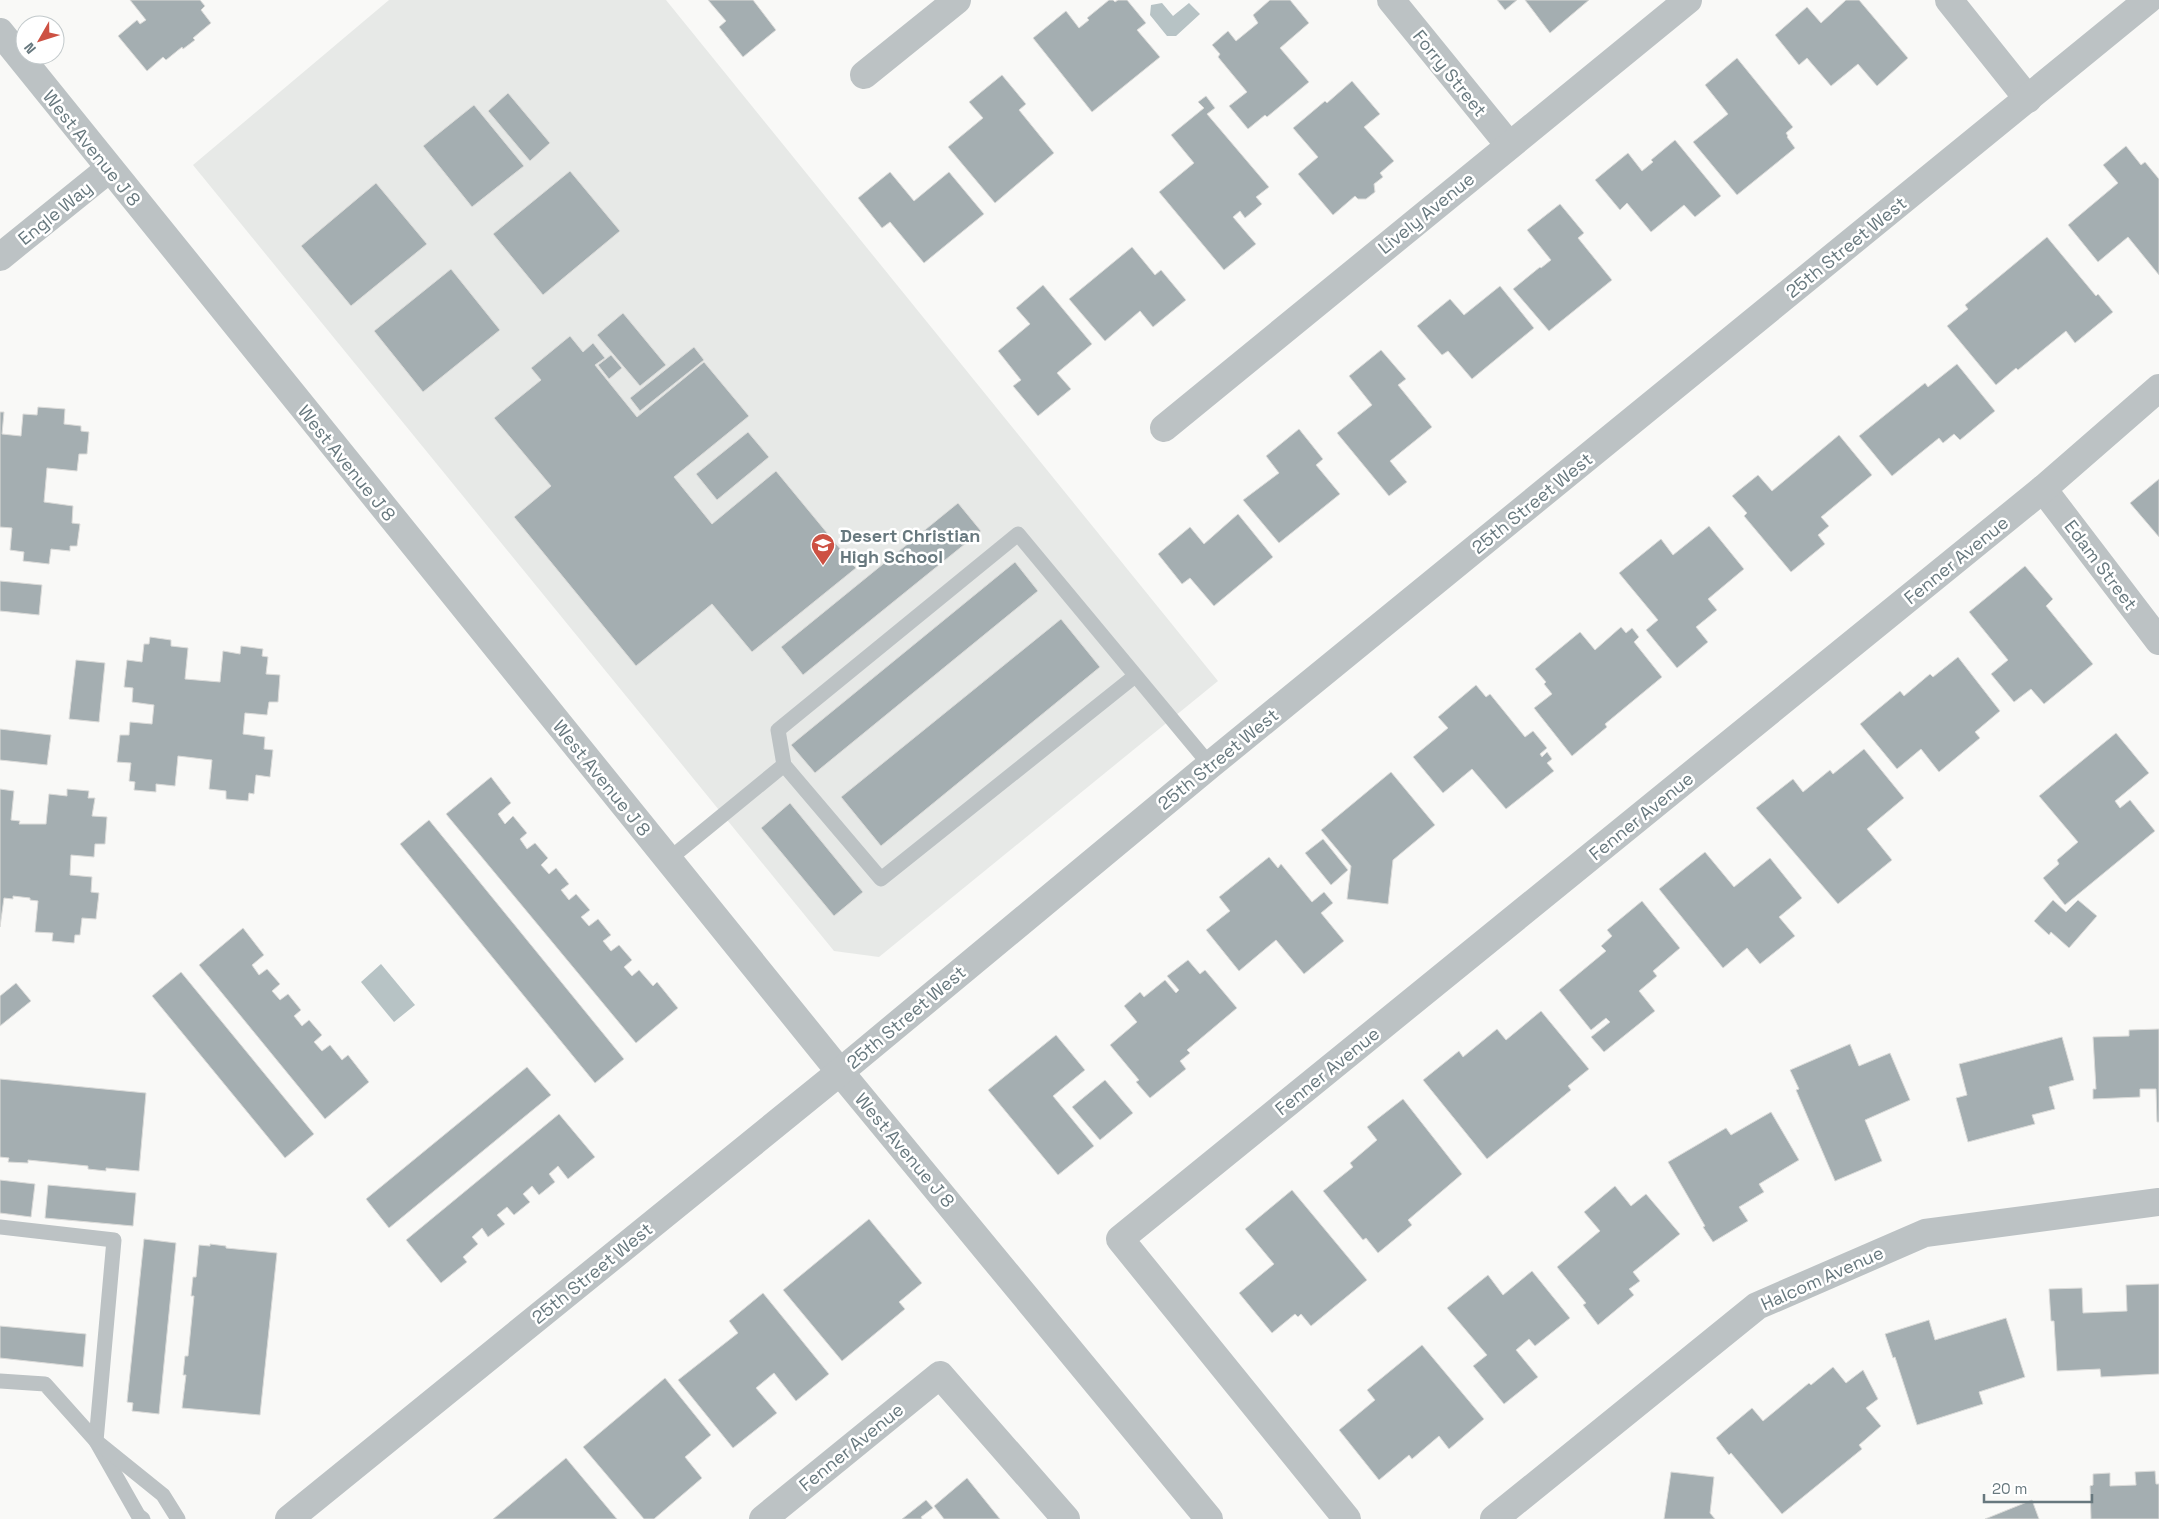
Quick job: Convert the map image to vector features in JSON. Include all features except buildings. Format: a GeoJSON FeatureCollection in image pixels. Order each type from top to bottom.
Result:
{"type":"FeatureCollection","features":[{"type":"Feature","properties":{"kind":"street"},"geometry":{"type":"LineString","coordinates":[[864,75],[957,0]]}},
{"type":"Feature","properties":{"kind":"street","name":"Forry Street"},"geometry":{"type":"LineString","coordinates":[[1391,0],[1508,145]]}},
{"type":"Feature","properties":{"kind":"street","name":"Lively Avenue"},"geometry":{"type":"LineString","coordinates":[[1164,428],[1508,145],[1688,0]]}},
{"type":"Feature","properties":{"kind":"street"},"geometry":{"type":"LineString","coordinates":[[1949,0],[2028,99]]}},
{"type":"Feature","properties":{"kind":"street","name":"25th Street West"},"geometry":{"type":"LineString","coordinates":[[289,1519],[840,1072],[1210,765],[2148,0]]}},
{"type":"Feature","properties":{"kind":"street","name":"West Avenue J 8"},"geometry":{"type":"LineString","coordinates":[[0,32],[840,1072],[1209,1519]]}},
{"type":"Feature","properties":{"kind":"street","name":"Engle Way"},"geometry":{"type":"LineString","coordinates":[[0,257],[109,169]]}},
{"type":"Feature","properties":{"kind":"street","name":"Fenner Avenue"},"geometry":{"type":"LineString","coordinates":[[1347,1519],[1120,1239],[2043,489],[2159,388]]}},
{"type":"Feature","properties":{"kind":"street","name":"Edam Street"},"geometry":{"type":"LineString","coordinates":[[2043,489],[2159,640]]}},
{"type":"Feature","properties":{"kind":"street","name":"Halcom Avenue"},"geometry":{"type":"LineString","coordinates":[[1494,1519],[1757,1306],[1925,1233],[2159,1202]]}},
{"type":"Feature","properties":{"kind":"street","name":"Fenner Avenue"},"geometry":{"type":"LineString","coordinates":[[763,1519],[940,1375],[1066,1519]]}},
{"type":"Feature","properties":{"kind":"lane"},"geometry":{"type":"LineString","coordinates":[[1135,676],[881,879],[784,766],[778,730],[1018,534],[1210,765]]}},
{"type":"Feature","properties":{"kind":"lane"},"geometry":{"type":"LineString","coordinates":[[668,860],[784,766]]}},
{"type":"Feature","properties":{"kind":"lane"},"geometry":{"type":"LineString","coordinates":[[0,1227],[114,1240],[96,1441],[138,1515],[143,1519]]}},
{"type":"Feature","properties":{"kind":"lane"},"geometry":{"type":"LineString","coordinates":[[0,1382],[45,1384],[96,1441],[163,1495],[178,1519]]}},
{"type":"Feature","properties":{"kind":"shaded area","name":"Desert Christian High School"},"geometry":{"type":"Polygon","coordinates":[[[389,0],[666,0],[1218,681],[879,957],[834,951],[193,165],[389,0]]]}},
{"type":"Feature","properties":{"kind":"shaded area"},"geometry":{"type":"Polygon","coordinates":[[[1162,3],[1173,16],[1189,3],[1200,14],[1176,36],[1167,36],[1150,15],[1151,5],[1162,3]]]}},
{"type":"Feature","properties":{"kind":"shaded area"},"geometry":{"type":"Polygon","coordinates":[[[381,964],[415,1005],[394,1022],[361,982],[381,964]]]}},
{"type":"Feature","properties":{"kind":"place","name":"Desert Christian High School"},"geometry":{"type":"Point","coordinates":[823,566]}}]}
